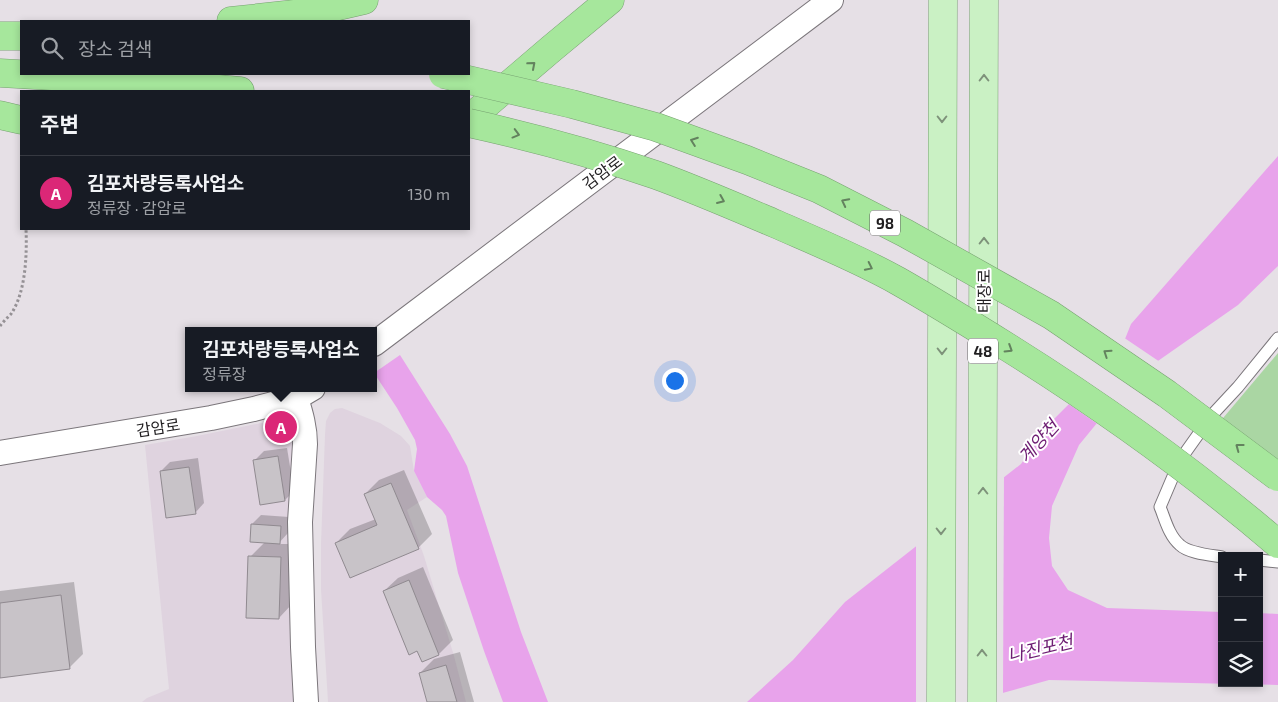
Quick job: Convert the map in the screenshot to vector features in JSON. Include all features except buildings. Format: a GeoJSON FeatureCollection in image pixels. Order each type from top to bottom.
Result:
{"type":"FeatureCollection","features":[{"type":"Feature","properties":{"kind":"highway"},"geometry":{"type":"LineString","coordinates":[[240,20],[312,12],[364,0]]}},
{"type":"Feature","properties":{"kind":"highway"},"geometry":{"type":"LineString","coordinates":[[470,120],[610,0]]}},
{"type":"Feature","properties":{"kind":"highway"},"geometry":{"type":"LineString","coordinates":[[0,36],[20,36]]}},
{"type":"Feature","properties":{"kind":"highway"},"geometry":{"type":"LineString","coordinates":[[0,73],[20,74]]}},
{"type":"Feature","properties":{"kind":"highway"},"geometry":{"type":"LineString","coordinates":[[34,75],[120,80],[229,90]]}},
{"type":"Feature","properties":{"kind":"highway","name":"98"},"geometry":{"type":"LineString","coordinates":[[446,75],[572,104],[656,128],[747,160],[819,190],[905,233],[1051,315],[1167,394],[1278,476]]}},
{"type":"Feature","properties":{"kind":"highway"},"geometry":{"type":"LineString","coordinates":[[0,115],[20,120]]}},
{"type":"Feature","properties":{"kind":"highway"},"geometry":{"type":"LineString","coordinates":[[470,121],[601,157],[656,175],[829,247],[897,280],[1039,367],[1120,422],[1194,476],[1278,544]]}},
{"type":"Feature","properties":{"kind":"main road"},"geometry":{"type":"LineString","coordinates":[[941,702],[942,0]]}},
{"type":"Feature","properties":{"kind":"main road","name":"태장로"},"geometry":{"type":"LineString","coordinates":[[982,702],[984,0]]}},
{"type":"Feature","properties":{"kind":"street","name":"감암로"},"geometry":{"type":"LineString","coordinates":[[377,342],[831,0]]}},
{"type":"Feature","properties":{"kind":"street","name":"감암로"},"geometry":{"type":"LineString","coordinates":[[0,453],[211,418],[268,406],[305,393]]}},
{"type":"Feature","properties":{"kind":"street"},"geometry":{"type":"LineString","coordinates":[[305,393],[303,420],[305,433],[300,522],[306,702]]}},
{"type":"Feature","properties":{"kind":"lane"},"geometry":{"type":"LineString","coordinates":[[1218,556],[1201,554],[1180,546],[1168,529],[1160,506],[1180,460],[1212,415],[1238,387],[1278,338]]}},
{"type":"Feature","properties":{"kind":"lane"},"geometry":{"type":"LineString","coordinates":[[1263,560],[1278,562]]}},
{"type":"Feature","properties":{"kind":"path"},"geometry":{"type":"LineString","coordinates":[[0,326],[12,313],[20,295],[24,278],[27,246],[26,230]]}},
{"type":"Feature","properties":{"kind":"shaded area"},"geometry":{"type":"Polygon","coordinates":[[[342,408],[380,423],[401,436],[410,446],[414,471],[427,497],[407,510],[424,556],[466,702],[328,702],[321,590],[325,435],[326,421],[330,413],[335,409],[342,408]]]}},
{"type":"Feature","properties":{"kind":"shaded area"},"geometry":{"type":"Polygon","coordinates":[[[276,420],[286,423],[293,430],[296,441],[296,702],[142,702],[169,689],[145,445],[276,420]]]}},
{"type":"Feature","properties":{"kind":"green space"},"geometry":{"type":"Polygon","coordinates":[[[1278,353],[1278,462],[1218,424],[1278,353]]]}},
{"type":"Feature","properties":{"kind":"water"},"geometry":{"type":"Polygon","coordinates":[[[1278,156],[1278,266],[1238,305],[1138,373],[1079,445],[1052,506],[1049,538],[1052,566],[1068,590],[1107,608],[1218,612],[1218,684],[1049,680],[970,702],[747,702],[793,660],[845,602],[1021,464],[1050,423],[1119,354],[1131,324],[1278,156]]]}},
{"type":"Feature","properties":{"kind":"water"},"geometry":{"type":"Polygon","coordinates":[[[400,355],[450,434],[467,466],[521,632],[548,702],[503,702],[458,573],[446,516],[427,497],[414,471],[417,449],[415,440],[377,378],[377,371],[400,355]]]}},
{"type":"Feature","properties":{"kind":"water"},"geometry":{"type":"Polygon","coordinates":[[[1263,613],[1278,614],[1278,685],[1263,685],[1263,613]]]}},
{"type":"Feature","properties":{"kind":"pier"},"geometry":{"type":"Polygon","coordinates":[[[1123,337],[1160,362],[1140,375],[1099,425],[1067,403],[1117,353],[1123,337]]]}},
{"type":"Feature","properties":{"kind":"pier"},"geometry":{"type":"Polygon","coordinates":[[[1004,474],[1003,695],[978,702],[916,702],[916,543],[1004,474]]]}},
{"type":"Feature","properties":{"kind":"place","name":"김포차량등록사업소"},"geometry":{"type":"Point","coordinates":[281,427]}},
{"type":"Feature","properties":{"kind":"water label","name":"계양천"},"geometry":{"type":"Point","coordinates":[1038,441]}},
{"type":"Feature","properties":{"kind":"water label","name":"나진포천"},"geometry":{"type":"Point","coordinates":[1040,648]}}]}
